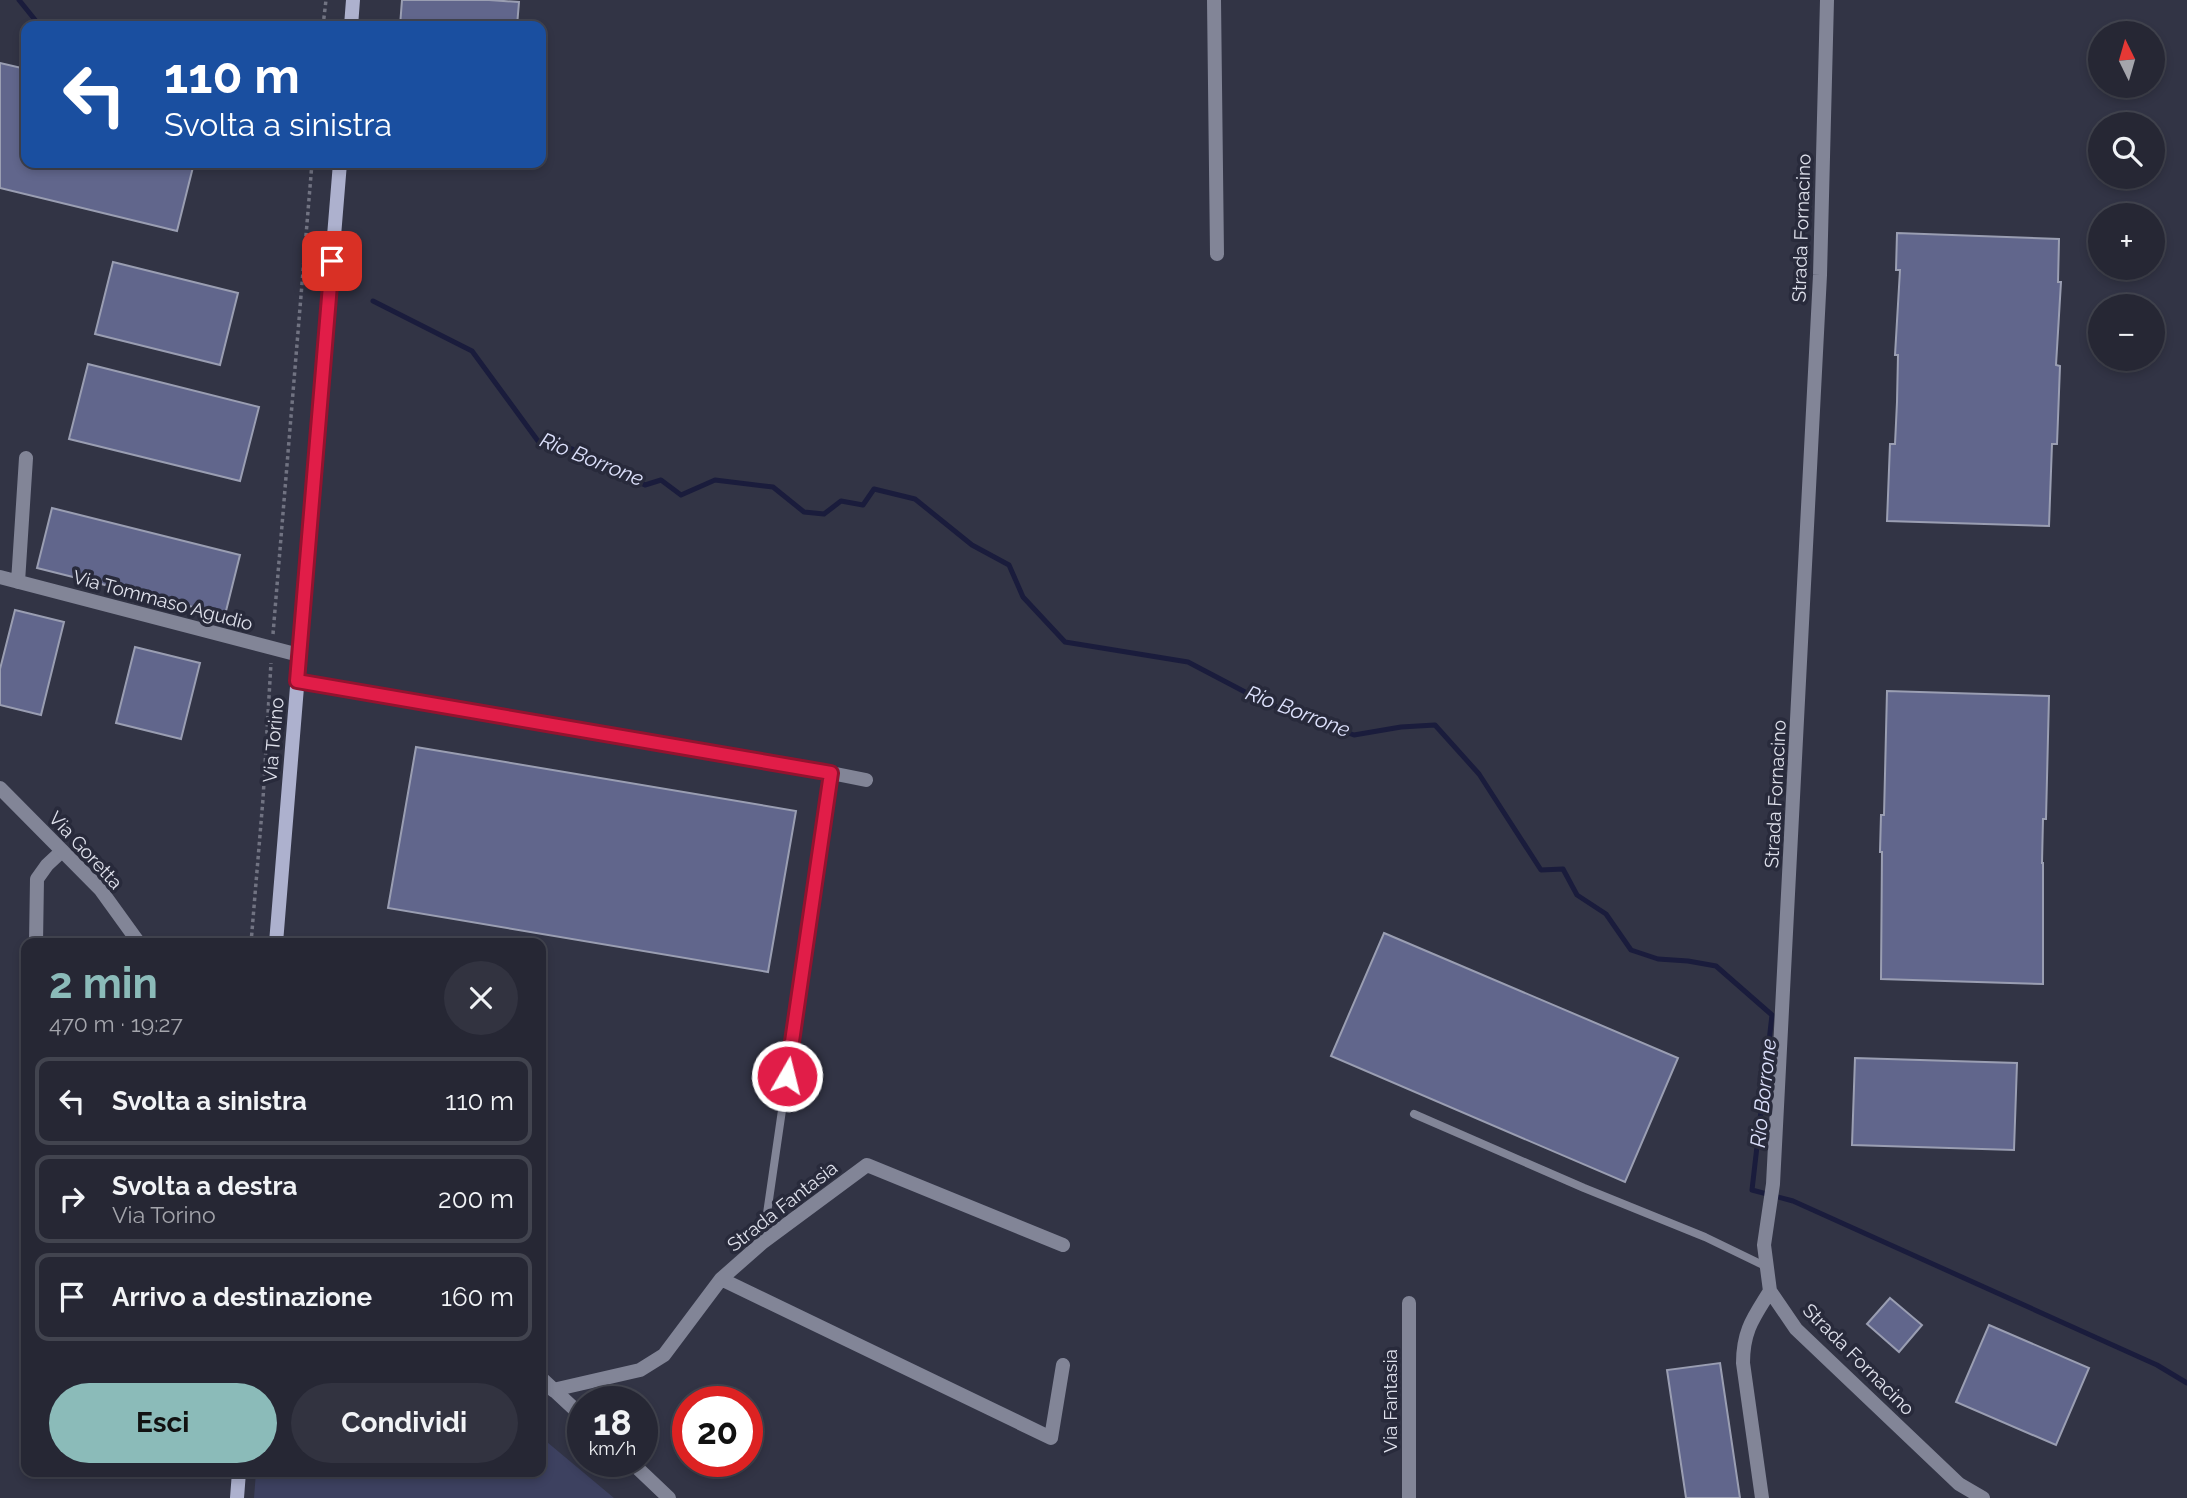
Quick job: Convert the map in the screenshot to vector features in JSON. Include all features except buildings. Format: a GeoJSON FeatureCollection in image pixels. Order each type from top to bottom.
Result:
{"type":"FeatureCollection","features":[{"type":"Feature","properties":{"kind":"main road"},"geometry":{"type":"LineString","coordinates":[[351,21],[353,0]]}},
{"type":"Feature","properties":{"kind":"main road","name":"Via Torino"},"geometry":{"type":"LineString","coordinates":[[276,938],[340,168]]}},
{"type":"Feature","properties":{"kind":"main road"},"geometry":{"type":"LineString","coordinates":[[237,1498],[239,1477]]}},
{"type":"Feature","properties":{"kind":"street"},"geometry":{"type":"LineString","coordinates":[[1214,0],[1217,254]]}},
{"type":"Feature","properties":{"kind":"street","name":"Strada Fornacino"},"geometry":{"type":"LineString","coordinates":[[1827,0],[1820,275],[1773,1184],[1764,1245],[1770,1291],[1796,1329],[1959,1484],[1983,1498]]}},
{"type":"Feature","properties":{"kind":"street"},"geometry":{"type":"LineString","coordinates":[[18,582],[26,458]]}},
{"type":"Feature","properties":{"kind":"street","name":"Via Tommaso Agudio"},"geometry":{"type":"LineString","coordinates":[[0,577],[299,655]]}},
{"type":"Feature","properties":{"kind":"street"},"geometry":{"type":"LineString","coordinates":[[297,681],[866,780]]}},
{"type":"Feature","properties":{"kind":"street","name":"Via Goretta"},"geometry":{"type":"LineString","coordinates":[[0,788],[100,889],[135,938]]}},
{"type":"Feature","properties":{"kind":"street"},"geometry":{"type":"LineString","coordinates":[[36,938],[37,879],[47,864],[62,851]]}},
{"type":"Feature","properties":{"kind":"street","name":"Strada Fantasia"},"geometry":{"type":"LineString","coordinates":[[553,1390],[640,1370],[664,1355],[721,1279],[763,1242],[867,1165],[1063,1245]]}},
{"type":"Feature","properties":{"kind":"street"},"geometry":{"type":"LineString","coordinates":[[721,1279],[1051,1438],[1063,1365]]}},
{"type":"Feature","properties":{"kind":"street"},"geometry":{"type":"LineString","coordinates":[[1762,1498],[1743,1363],[1743,1346],[1746,1330],[1770,1291]]}},
{"type":"Feature","properties":{"kind":"street","name":"Via Fantasia"},"geometry":{"type":"LineString","coordinates":[[1409,1303],[1409,1498]]}},
{"type":"Feature","properties":{"kind":"street"},"geometry":{"type":"LineString","coordinates":[[546,1383],[567,1403]]}},
{"type":"Feature","properties":{"kind":"street"},"geometry":{"type":"LineString","coordinates":[[647,1477],[669,1498]]}},
{"type":"Feature","properties":{"kind":"lane"},"geometry":{"type":"LineString","coordinates":[[763,1242],[831,773]]}},
{"type":"Feature","properties":{"kind":"lane"},"geometry":{"type":"LineString","coordinates":[[1414,1114],[1705,1237],[1767,1267]]}},
{"type":"Feature","properties":{"kind":"path"},"geometry":{"type":"LineString","coordinates":[[324,21],[326,0]]}},
{"type":"Feature","properties":{"kind":"path"},"geometry":{"type":"LineString","coordinates":[[251,938],[312,168]]}},
{"type":"Feature","properties":{"kind":"shaded area"},"geometry":{"type":"Polygon","coordinates":[[[546,1441],[567,1459],[567,1477],[589,1477],[614,1498],[254,1498],[256,1477],[546,1477],[546,1441]]]}},
{"type":"Feature","properties":{"kind":"waterway","name":"Rio Borrone"},"geometry":{"type":"LineString","coordinates":[[19,0],[36,21]]}},
{"type":"Feature","properties":{"kind":"waterway","name":"Rio Borrone"},"geometry":{"type":"LineString","coordinates":[[373,301],[472,351],[538,441],[572,449],[645,485],[661,480],[681,495],[715,480],[773,487],[804,512],[824,514],[841,501],[863,505],[874,489],[915,499],[972,545],[1009,565],[1023,597],[1065,642],[1188,662],[1266,703],[1354,735],[1401,727],[1435,725],[1479,774],[1541,870],[1563,869],[1577,895],[1606,914],[1631,950],[1658,959],[1716,966],[1772,1015],[1752,1190],[1793,1201],[2157,1365],[2187,1383]]}},
{"type":"Feature","properties":{"kind":"route"},"geometry":{"type":"LineString","coordinates":[[332,261],[297,681],[831,773],[787,1076]]}}]}
